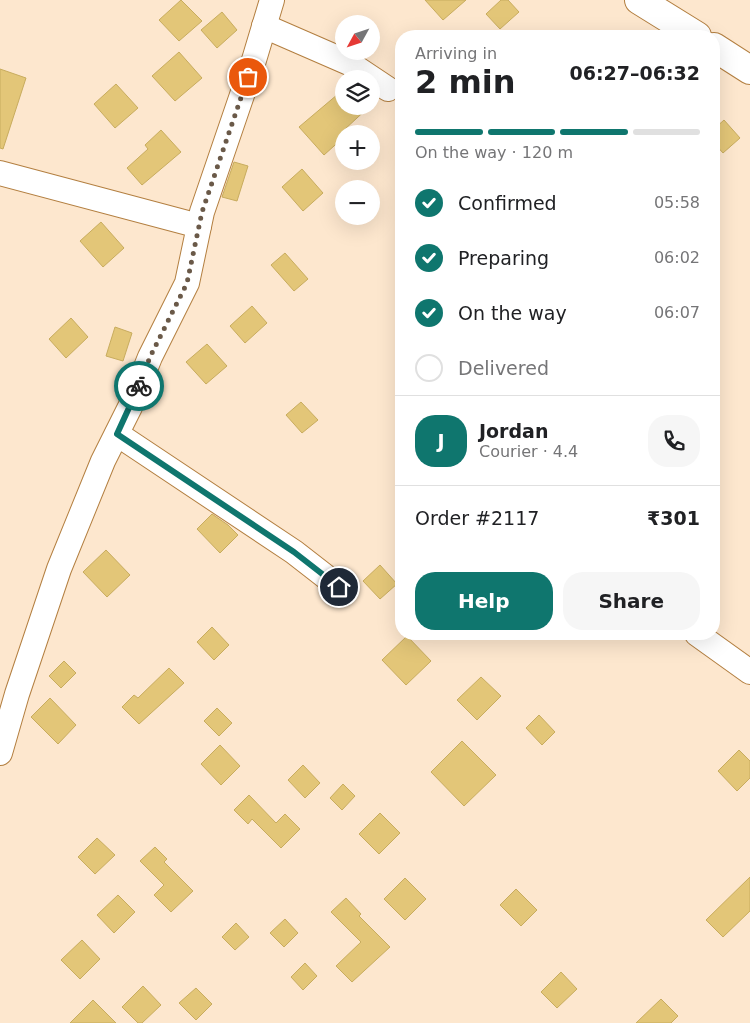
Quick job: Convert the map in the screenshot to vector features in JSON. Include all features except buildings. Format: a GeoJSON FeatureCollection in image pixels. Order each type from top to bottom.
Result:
{"type":"FeatureCollection","features":[{"type":"Feature","properties":{"kind":"main road"},"geometry":{"type":"LineString","coordinates":[[639,0],[687,30]]}},
{"type":"Feature","properties":{"kind":"main road"},"geometry":{"type":"LineString","coordinates":[[720,51],[750,70]]}},
{"type":"Feature","properties":{"kind":"street"},"geometry":{"type":"LineString","coordinates":[[0,753],[17,694],[59,569],[103,461],[130,407],[150,357],[187,283],[199,226],[223,146],[272,0]]}},
{"type":"Feature","properties":{"kind":"street"},"geometry":{"type":"LineString","coordinates":[[264,26],[349,63],[388,89]]}},
{"type":"Feature","properties":{"kind":"street"},"geometry":{"type":"LineString","coordinates":[[0,173],[199,226]]}},
{"type":"Feature","properties":{"kind":"street"},"geometry":{"type":"LineString","coordinates":[[117,434],[294,552],[339,587]]}},
{"type":"Feature","properties":{"kind":"street"},"geometry":{"type":"LineString","coordinates":[[705,640],[750,672]]}},
{"type":"Feature","properties":{"kind":"way so far"},"geometry":{"type":"LineString","coordinates":[[139,386],[150,357],[187,283],[202,212],[248,77]]}},
{"type":"Feature","properties":{"kind":"route"},"geometry":{"type":"LineString","coordinates":[[139,386],[117,434],[294,552],[339,587]]}}]}
